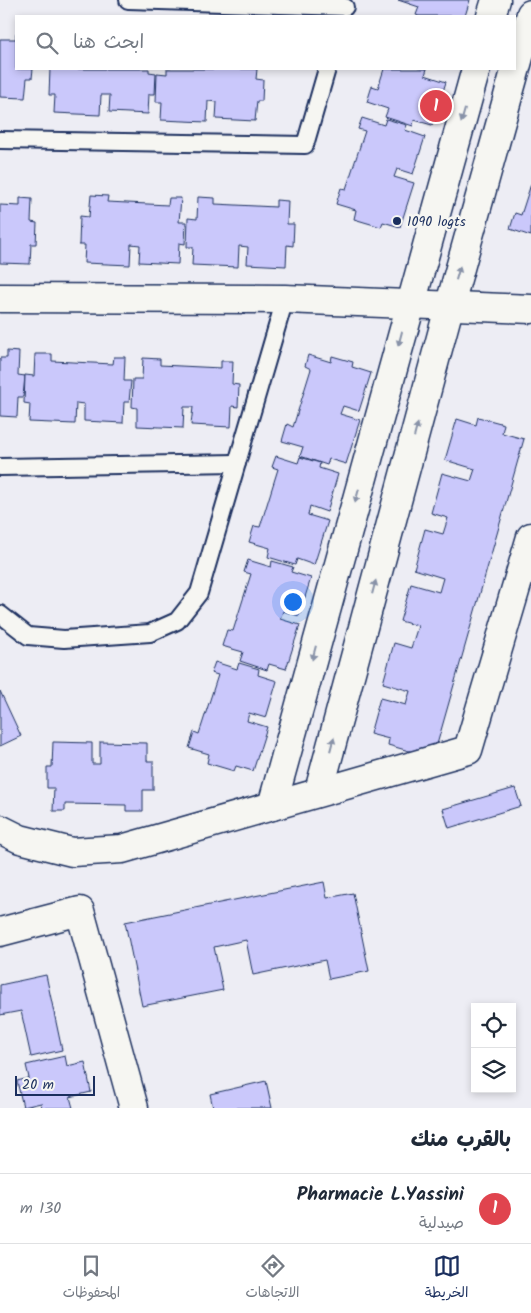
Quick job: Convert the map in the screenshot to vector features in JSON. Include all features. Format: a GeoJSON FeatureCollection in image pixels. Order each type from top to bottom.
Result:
{"type":"FeatureCollection","features":[{"type":"Feature","properties":{"kind":"street"},"geometry":{"type":"LineString","coordinates":[[491,15],[496,0]]}},
{"type":"Feature","properties":{"kind":"street"},"geometry":{"type":"LineString","coordinates":[[516,68],[531,14]]}},
{"type":"Feature","properties":{"kind":"street"},"geometry":{"type":"LineString","coordinates":[[272,806],[476,70]]}},
{"type":"Feature","properties":{"kind":"street"},"geometry":{"type":"LineString","coordinates":[[319,791],[450,304],[515,70]]}},
{"type":"Feature","properties":{"kind":"street"},"geometry":{"type":"LineString","coordinates":[[0,298],[285,299],[410,302],[531,309]]}},
{"type":"Feature","properties":{"kind":"street"},"geometry":{"type":"LineString","coordinates":[[0,829],[20,839],[72,852],[122,849],[319,791],[468,750],[531,537]]}},
{"type":"Feature","properties":{"kind":"street"},"geometry":{"type":"LineString","coordinates":[[0,932],[80,911],[134,1108]]}},
{"type":"Feature","properties":{"kind":"lane"},"geometry":{"type":"LineString","coordinates":[[128,0],[345,8]]}},
{"type":"Feature","properties":{"kind":"lane"},"geometry":{"type":"LineString","coordinates":[[0,140],[304,145],[327,70]]}},
{"type":"Feature","properties":{"kind":"lane"},"geometry":{"type":"LineString","coordinates":[[0,614],[28,636],[64,639],[150,633],[177,621],[199,593],[285,299]]}},
{"type":"Feature","properties":{"kind":"lane"},"geometry":{"type":"LineString","coordinates":[[0,468],[237,463]]}},
{"type":"Feature","properties":{"kind":"building"},"geometry":{"type":"Polygon","coordinates":[[[398,0],[470,0],[465,15],[416,15],[419,7],[398,0]]]}},
{"type":"Feature","properties":{"kind":"building"},"geometry":{"type":"Polygon","coordinates":[[[0,39],[15,39],[15,70],[33,70],[32,78],[27,78],[25,98],[0,97],[0,39]]]}},
{"type":"Feature","properties":{"kind":"building"},"geometry":{"type":"Polygon","coordinates":[[[50,70],[149,70],[149,72],[156,73],[155,94],[149,94],[148,114],[109,112],[110,95],[101,95],[100,115],[54,113],[55,95],[49,95],[50,70]]]}},
{"type":"Feature","properties":{"kind":"building"},"geometry":{"type":"Polygon","coordinates":[[[167,70],[257,70],[256,79],[263,80],[262,101],[257,101],[255,121],[216,119],[217,102],[208,101],[207,122],[161,120],[162,102],[156,102],[157,73],[167,74],[167,70]]]}},
{"type":"Feature","properties":{"kind":"building"},"geometry":{"type":"Polygon","coordinates":[[[384,70],[427,70],[425,75],[446,82],[432,125],[414,120],[413,126],[385,117],[388,109],[367,102],[372,86],[378,88],[384,70]]]}},
{"type":"Feature","properties":{"kind":"building"},"geometry":{"type":"Polygon","coordinates":[[[362,118],[384,125],[386,119],[407,125],[405,130],[425,137],[413,174],[397,169],[394,177],[414,183],[400,227],[383,222],[381,227],[354,219],[356,210],[336,204],[341,188],[346,189],[365,131],[358,129],[362,118]]]}},
{"type":"Feature","properties":{"kind":"building"},"geometry":{"type":"Polygon","coordinates":[[[531,184],[531,236],[510,229],[515,213],[521,215],[531,184]]]}},
{"type":"Feature","properties":{"kind":"building"},"geometry":{"type":"Polygon","coordinates":[[[91,195],[108,196],[107,202],[168,205],[169,198],[181,198],[179,222],[186,222],[185,244],[179,243],[178,264],[139,262],[140,245],[131,244],[130,265],[84,263],[85,245],[79,245],[80,216],[89,217],[91,195]]]}},
{"type":"Feature","properties":{"kind":"building"},"geometry":{"type":"Polygon","coordinates":[[[198,197],[215,198],[215,204],[276,207],[276,200],[288,201],[287,224],[294,224],[293,246],[287,245],[286,266],[247,264],[248,247],[239,246],[238,267],[192,265],[193,247],[187,247],[188,218],[197,219],[198,197]]]}},
{"type":"Feature","properties":{"kind":"building"},"geometry":{"type":"Polygon","coordinates":[[[20,198],[32,199],[31,222],[37,223],[36,244],[31,244],[30,264],[0,263],[0,205],[20,206],[20,198]]]}},
{"type":"Feature","properties":{"kind":"building"},"geometry":{"type":"Polygon","coordinates":[[[7,351],[19,352],[18,375],[25,376],[23,397],[18,397],[17,417],[0,416],[0,358],[7,358],[7,351]]]}},
{"type":"Feature","properties":{"kind":"building"},"geometry":{"type":"Polygon","coordinates":[[[35,354],[52,354],[52,361],[113,364],[114,357],[125,357],[124,381],[131,381],[129,402],[124,402],[123,423],[84,421],[84,404],[76,403],[75,424],[29,422],[30,404],[24,403],[25,375],[34,376],[35,354]]]}},
{"type":"Feature","properties":{"kind":"building"},"geometry":{"type":"Polygon","coordinates":[[[308,355],[331,362],[332,356],[353,362],[352,367],[371,373],[359,411],[343,406],[340,414],[360,420],[346,464],[329,459],[327,465],[300,456],[303,447],[282,441],[287,424],[293,427],[311,369],[305,366],[308,355]]]}},
{"type":"Feature","properties":{"kind":"building"},"geometry":{"type":"Polygon","coordinates":[[[143,358],[160,359],[160,365],[221,368],[221,361],[233,361],[232,384],[239,385],[238,407],[232,406],[231,427],[191,425],[193,407],[184,407],[183,428],[137,426],[137,408],[132,407],[133,379],[142,379],[143,358]]]}},
{"type":"Feature","properties":{"kind":"building"},"geometry":{"type":"Polygon","coordinates":[[[478,417],[504,424],[502,433],[524,439],[434,755],[416,749],[416,753],[388,745],[389,739],[370,734],[380,698],[406,705],[410,691],[383,683],[394,643],[411,648],[418,626],[400,621],[411,584],[439,592],[443,578],[414,569],[425,529],[443,534],[448,518],[431,513],[442,473],[471,481],[475,469],[445,460],[457,419],[476,425],[478,417]]]}},
{"type":"Feature","properties":{"kind":"building"},"geometry":{"type":"Polygon","coordinates":[[[276,456],[298,463],[300,457],[320,463],[319,468],[338,474],[327,512],[310,506],[308,515],[328,521],[314,565],[297,559],[295,565],[268,557],[270,548],[249,542],[254,526],[260,527],[278,469],[272,467],[276,456]]]}},
{"type":"Feature","properties":{"kind":"building"},"geometry":{"type":"Polygon","coordinates":[[[248,560],[271,567],[272,561],[293,567],[291,572],[311,578],[299,616],[283,611],[280,619],[300,625],[286,669],[269,664],[267,670],[240,661],[243,652],[222,646],[227,630],[233,631],[251,574],[244,572],[248,560]]]}},
{"type":"Feature","properties":{"kind":"building"},"geometry":{"type":"Polygon","coordinates":[[[215,662],[237,669],[239,663],[259,669],[258,675],[277,681],[266,718],[249,713],[247,721],[267,727],[253,771],[236,766],[234,771],[207,763],[209,754],[189,748],[194,732],[199,734],[218,675],[211,673],[215,662]]]}},
{"type":"Feature","properties":{"kind":"building"},"geometry":{"type":"Polygon","coordinates":[[[0,691],[21,736],[0,746],[0,691]]]}},
{"type":"Feature","properties":{"kind":"building"},"geometry":{"type":"Polygon","coordinates":[[[53,742],[92,743],[92,764],[100,764],[100,742],[147,743],[147,761],[153,761],[153,790],[143,790],[143,811],[126,811],[126,805],[65,804],[65,811],[53,811],[54,788],[47,788],[47,767],[52,767],[53,742]]]}},
{"type":"Feature","properties":{"kind":"building"},"geometry":{"type":"Polygon","coordinates":[[[515,788],[521,806],[449,828],[443,809],[515,788]]]}},
{"type":"Feature","properties":{"kind":"building"},"geometry":{"type":"Polygon","coordinates":[[[324,882],[327,898],[353,893],[369,971],[329,979],[325,960],[253,975],[246,940],[214,947],[223,990],[142,1006],[125,922],[324,882]]]}},
{"type":"Feature","properties":{"kind":"building"},"geometry":{"type":"Polygon","coordinates":[[[46,975],[62,1050],[31,1057],[21,1011],[0,1015],[0,985],[46,975]]]}},
{"type":"Feature","properties":{"kind":"building"},"geometry":{"type":"Polygon","coordinates":[[[65,1056],[67,1066],[85,1062],[91,1092],[70,1097],[73,1108],[42,1108],[41,1103],[23,1107],[17,1081],[29,1078],[26,1065],[65,1056]]]}},
{"type":"Feature","properties":{"kind":"building"},"geometry":{"type":"Polygon","coordinates":[[[266,1081],[272,1108],[213,1108],[210,1094],[266,1081]]]}},
{"type":"Feature","properties":{"kind":"place","name":"Pharmacie L.Yassini"},"geometry":{"type":"Point","coordinates":[436,106]}},
{"type":"Feature","properties":{"kind":"place","name":"1090 logts"},"geometry":{"type":"Point","coordinates":[397,221]}}]}
